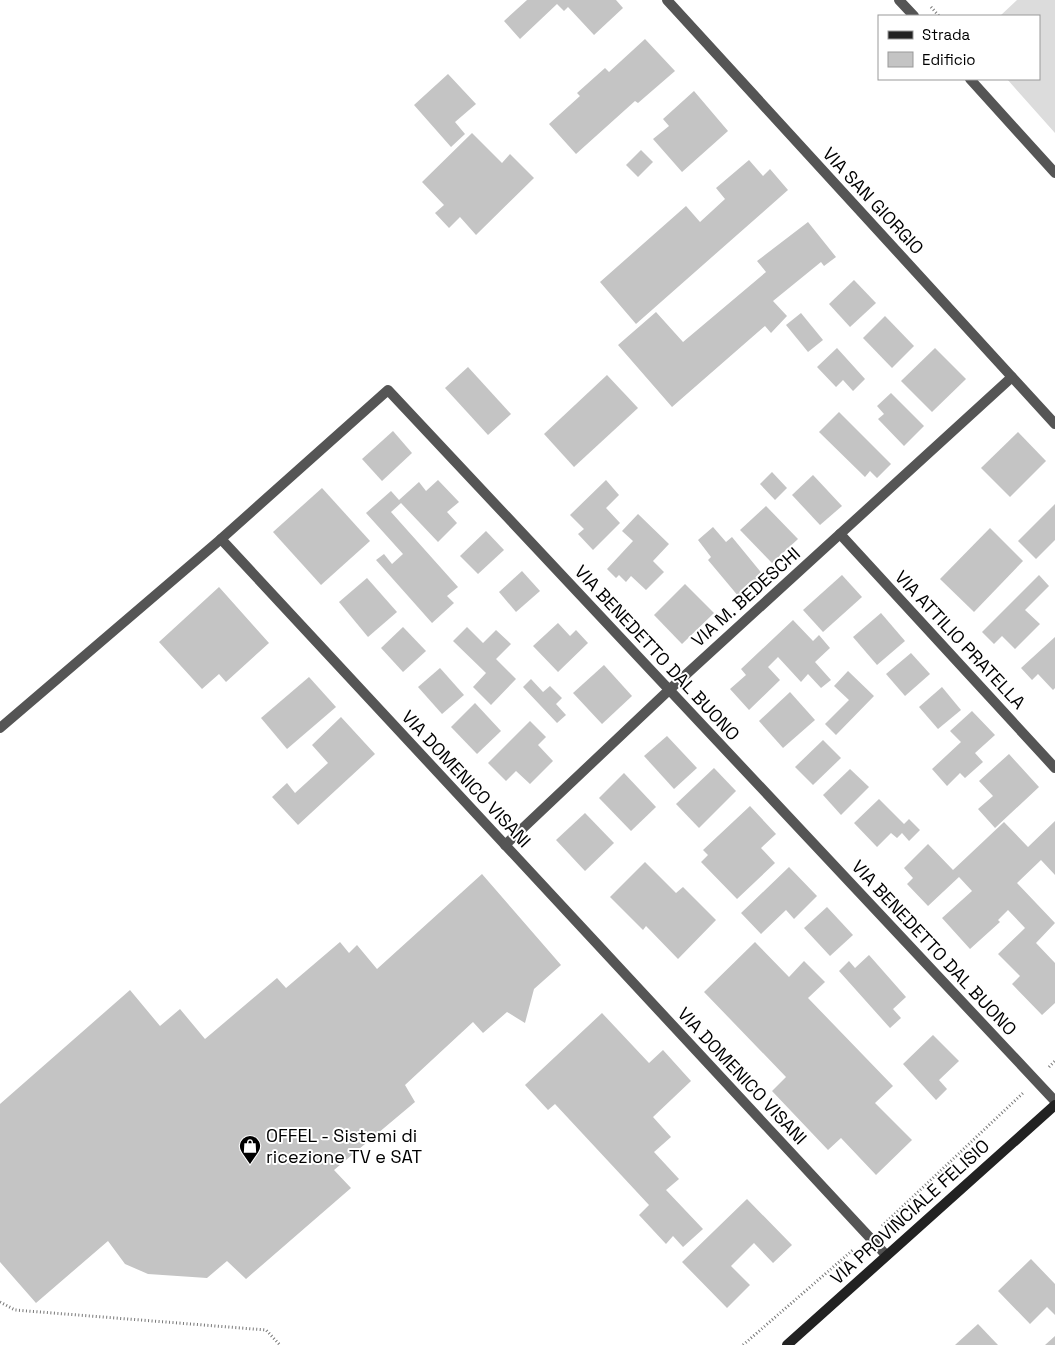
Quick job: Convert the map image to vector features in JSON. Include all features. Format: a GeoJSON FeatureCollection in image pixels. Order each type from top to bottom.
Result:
{"type":"FeatureCollection","features":[{"type":"Feature","properties":{"kind":"main road","name":"VIA PROVINCIALE FELISIO"},"geometry":{"type":"LineString","coordinates":[[787,1345],[1055,1103]]}},
{"type":"Feature","properties":{"kind":"street","name":"VIA SAN GIORGIO"},"geometry":{"type":"LineString","coordinates":[[666,0],[1055,424]]}},
{"type":"Feature","properties":{"kind":"street"},"geometry":{"type":"LineString","coordinates":[[899,0],[913,15]]}},
{"type":"Feature","properties":{"kind":"street"},"geometry":{"type":"LineString","coordinates":[[971,80],[1055,173]]}},
{"type":"Feature","properties":{"kind":"street","name":"VIA M. BEDESCHI"},"geometry":{"type":"LineString","coordinates":[[505,845],[669,690],[1012,377]]}},
{"type":"Feature","properties":{"kind":"street","name":"VIA BENEDETTO DAL BUONO"},"geometry":{"type":"LineString","coordinates":[[221,539],[388,390],[1055,1103]]}},
{"type":"Feature","properties":{"kind":"street","name":"VIA ATTILIO PRATELLA"},"geometry":{"type":"LineString","coordinates":[[840,534],[1055,768]]}},
{"type":"Feature","properties":{"kind":"street"},"geometry":{"type":"LineString","coordinates":[[0,728],[221,539]]}},
{"type":"Feature","properties":{"kind":"street","name":"VIA DOMENICO VISANI"},"geometry":{"type":"LineString","coordinates":[[221,539],[886,1254]]}},
{"type":"Feature","properties":{"kind":"path"},"geometry":{"type":"LineString","coordinates":[[743,1345],[869,1237],[1055,1061]]}},
{"type":"Feature","properties":{"kind":"path"},"geometry":{"type":"LineString","coordinates":[[0,1302],[16,1310],[266,1330],[280,1345]]}},
{"type":"Feature","properties":{"kind":"shaded area"},"geometry":{"type":"Polygon","coordinates":[[[1017,0],[1055,0],[1055,133],[1008,80],[1040,80],[1040,15],[1001,15],[1017,0]]]}},
{"type":"Feature","properties":{"kind":"building"},"geometry":{"type":"Polygon","coordinates":[[[527,0],[616,0],[623,8],[594,35],[568,7],[564,11],[557,4],[520,39],[504,21],[527,0]]]}},
{"type":"Feature","properties":{"kind":"building"},"geometry":{"type":"Polygon","coordinates":[[[645,39],[675,71],[638,103],[635,101],[576,154],[549,124],[580,96],[577,93],[605,68],[609,72],[645,39]]]}},
{"type":"Feature","properties":{"kind":"building"},"geometry":{"type":"Polygon","coordinates":[[[448,74],[476,104],[455,122],[465,134],[451,147],[414,105],[448,74]]]}},
{"type":"Feature","properties":{"kind":"building"},"geometry":{"type":"Polygon","coordinates":[[[694,91],[728,131],[682,172],[653,139],[669,126],[663,119],[694,91]]]}},
{"type":"Feature","properties":{"kind":"building"},"geometry":{"type":"Polygon","coordinates":[[[472,133],[502,163],[510,154],[534,178],[476,235],[460,217],[449,228],[435,213],[444,205],[422,182],[472,133]]]}},
{"type":"Feature","properties":{"kind":"building"},"geometry":{"type":"Polygon","coordinates":[[[641,150],[653,162],[638,177],[626,165],[641,150]]]}},
{"type":"Feature","properties":{"kind":"building"},"geometry":{"type":"Polygon","coordinates":[[[749,160],[763,176],[770,169],[788,190],[636,324],[600,282],[686,206],[700,222],[725,199],[716,188],[749,160]]]}},
{"type":"Feature","properties":{"kind":"building"},"geometry":{"type":"Polygon","coordinates":[[[808,222],[836,257],[824,266],[821,262],[773,301],[787,316],[771,333],[765,326],[672,407],[618,345],[656,312],[683,342],[766,272],[757,261],[808,222]]]}},
{"type":"Feature","properties":{"kind":"building"},"geometry":{"type":"Polygon","coordinates":[[[854,280],[876,303],[850,327],[829,304],[854,280]]]}},
{"type":"Feature","properties":{"kind":"building"},"geometry":{"type":"Polygon","coordinates":[[[801,313],[823,340],[808,352],[786,325],[801,313]]]}},
{"type":"Feature","properties":{"kind":"building"},"geometry":{"type":"Polygon","coordinates":[[[885,316],[914,346],[892,368],[863,338],[885,316]]]}},
{"type":"Feature","properties":{"kind":"building"},"geometry":{"type":"Polygon","coordinates":[[[837,348],[865,379],[853,391],[843,380],[836,387],[817,367],[837,348]]]}},
{"type":"Feature","properties":{"kind":"building"},"geometry":{"type":"Polygon","coordinates":[[[935,348],[966,379],[932,412],[901,381],[935,348]]]}},
{"type":"Feature","properties":{"kind":"building"},"geometry":{"type":"Polygon","coordinates":[[[468,367],[511,414],[488,435],[445,388],[468,367]]]}},
{"type":"Feature","properties":{"kind":"building"},"geometry":{"type":"Polygon","coordinates":[[[607,375],[638,408],[574,467],[544,434],[607,375]]]}},
{"type":"Feature","properties":{"kind":"building"},"geometry":{"type":"Polygon","coordinates":[[[891,393],[924,426],[904,446],[878,419],[884,414],[877,406],[891,393]]]}},
{"type":"Feature","properties":{"kind":"building"},"geometry":{"type":"Polygon","coordinates":[[[839,412],[891,464],[877,478],[870,471],[865,477],[819,432],[839,412]]]}},
{"type":"Feature","properties":{"kind":"building"},"geometry":{"type":"Polygon","coordinates":[[[393,431],[412,453],[382,481],[362,459],[393,431]]]}},
{"type":"Feature","properties":{"kind":"building"},"geometry":{"type":"Polygon","coordinates":[[[1018,432],[1046,461],[1010,497],[981,468],[1018,432]]]}},
{"type":"Feature","properties":{"kind":"building"},"geometry":{"type":"Polygon","coordinates":[[[772,472],[787,488],[775,500],[760,484],[772,472]]]}},
{"type":"Feature","properties":{"kind":"building"},"geometry":{"type":"Polygon","coordinates":[[[813,475],[842,506],[820,525],[792,495],[813,475]]]}},
{"type":"Feature","properties":{"kind":"building"},"geometry":{"type":"Polygon","coordinates":[[[438,480],[459,502],[447,512],[457,523],[438,542],[401,503],[391,512],[458,587],[447,596],[454,603],[432,623],[376,560],[384,554],[392,564],[403,554],[366,513],[391,491],[399,500],[419,482],[426,491],[438,480]]]}},
{"type":"Feature","properties":{"kind":"building"},"geometry":{"type":"Polygon","coordinates":[[[606,480],[619,495],[606,508],[620,523],[593,550],[578,534],[584,529],[570,515],[606,480]]]}},
{"type":"Feature","properties":{"kind":"building"},"geometry":{"type":"Polygon","coordinates":[[[322,488],[370,541],[321,585],[273,532],[322,488]]]}},
{"type":"Feature","properties":{"kind":"building"},"geometry":{"type":"Polygon","coordinates":[[[1055,504],[1055,540],[1036,559],[1018,541],[1055,504]]]}},
{"type":"Feature","properties":{"kind":"building"},"geometry":{"type":"Polygon","coordinates":[[[766,506],[798,539],[772,563],[740,530],[766,506]]]}},
{"type":"Feature","properties":{"kind":"building"},"geometry":{"type":"Polygon","coordinates":[[[638,514],[669,544],[653,561],[664,572],[646,590],[631,576],[626,582],[619,575],[616,578],[607,569],[633,541],[622,531],[638,514]]]}},
{"type":"Feature","properties":{"kind":"building"},"geometry":{"type":"Polygon","coordinates":[[[713,527],[726,542],[732,537],[764,576],[739,597],[708,560],[711,557],[698,540],[713,527]]]}},
{"type":"Feature","properties":{"kind":"building"},"geometry":{"type":"Polygon","coordinates":[[[990,528],[1023,561],[974,612],[940,579],[990,528]]]}},
{"type":"Feature","properties":{"kind":"building"},"geometry":{"type":"Polygon","coordinates":[[[486,531],[504,550],[478,574],[460,556],[486,531]]]}},
{"type":"Feature","properties":{"kind":"building"},"geometry":{"type":"Polygon","coordinates":[[[522,571],[540,591],[516,612],[499,592],[522,571]]]}},
{"type":"Feature","properties":{"kind":"building"},"geometry":{"type":"Polygon","coordinates":[[[842,575],[862,597],[823,632],[803,610],[842,575]]]}},
{"type":"Feature","properties":{"kind":"building"},"geometry":{"type":"Polygon","coordinates":[[[1039,575],[1049,586],[1025,610],[1040,624],[1015,649],[1002,636],[994,644],[982,632],[1039,575]]]}},
{"type":"Feature","properties":{"kind":"building"},"geometry":{"type":"Polygon","coordinates":[[[367,578],[397,612],[368,637],[339,602],[367,578]]]}},
{"type":"Feature","properties":{"kind":"building"},"geometry":{"type":"Polygon","coordinates":[[[685,584],[714,613],[682,644],[654,615],[685,584]]]}},
{"type":"Feature","properties":{"kind":"building"},"geometry":{"type":"Polygon","coordinates":[[[219,587],[269,643],[226,682],[219,674],[202,689],[159,642],[219,587]]]}},
{"type":"Feature","properties":{"kind":"building"},"geometry":{"type":"Polygon","coordinates":[[[881,613],[905,641],[877,665],[853,637],[881,613]]]}},
{"type":"Feature","properties":{"kind":"building"},"geometry":{"type":"Polygon","coordinates":[[[793,620],[813,641],[819,635],[830,648],[815,662],[831,680],[821,688],[808,674],[801,682],[778,657],[768,667],[780,680],[749,710],[730,689],[746,675],[741,669],[793,620]]]}},
{"type":"Feature","properties":{"kind":"building"},"geometry":{"type":"Polygon","coordinates":[[[558,623],[570,636],[576,630],[588,643],[558,672],[533,646],[558,623]]]}},
{"type":"Feature","properties":{"kind":"building"},"geometry":{"type":"Polygon","coordinates":[[[403,627],[426,651],[403,672],[381,648],[403,627]]]}},
{"type":"Feature","properties":{"kind":"building"},"geometry":{"type":"Polygon","coordinates":[[[467,627],[483,643],[496,630],[511,644],[496,659],[516,679],[491,705],[473,687],[486,673],[453,641],[467,627]]]}},
{"type":"Feature","properties":{"kind":"building"},"geometry":{"type":"Polygon","coordinates":[[[1055,637],[1055,688],[1053,690],[1038,674],[1032,680],[1021,668],[1055,637]]]}},
{"type":"Feature","properties":{"kind":"building"},"geometry":{"type":"Polygon","coordinates":[[[911,653],[930,674],[905,696],[886,674],[911,653]]]}},
{"type":"Feature","properties":{"kind":"building"},"geometry":{"type":"Polygon","coordinates":[[[604,665],[632,696],[602,724],[573,693],[604,665]]]}},
{"type":"Feature","properties":{"kind":"building"},"geometry":{"type":"Polygon","coordinates":[[[440,668],[464,695],[442,714],[418,687],[440,668]]]}},
{"type":"Feature","properties":{"kind":"building"},"geometry":{"type":"Polygon","coordinates":[[[848,671],[874,696],[836,735],[825,724],[849,700],[834,686],[848,671]]]}},
{"type":"Feature","properties":{"kind":"building"},"geometry":{"type":"Polygon","coordinates":[[[309,677],[336,707],[287,749],[261,718],[309,677]]]}},
{"type":"Feature","properties":{"kind":"building"},"geometry":{"type":"Polygon","coordinates":[[[531,679],[543,692],[550,686],[562,698],[556,704],[566,715],[557,723],[523,687],[531,679]]]}},
{"type":"Feature","properties":{"kind":"building"},"geometry":{"type":"Polygon","coordinates":[[[942,687],[961,710],[938,729],[919,707],[942,687]]]}},
{"type":"Feature","properties":{"kind":"building"},"geometry":{"type":"Polygon","coordinates":[[[790,692],[815,720],[783,748],[759,721],[790,692]]]}},
{"type":"Feature","properties":{"kind":"building"},"geometry":{"type":"Polygon","coordinates":[[[475,703],[501,731],[477,754],[451,727],[475,703]]]}},
{"type":"Feature","properties":{"kind":"building"},"geometry":{"type":"Polygon","coordinates":[[[972,711],[995,735],[975,753],[983,762],[965,778],[960,773],[947,786],[932,769],[961,742],[950,731],[972,711]]]}},
{"type":"Feature","properties":{"kind":"building"},"geometry":{"type":"Polygon","coordinates":[[[341,717],[375,754],[298,825],[272,797],[287,783],[295,793],[328,763],[312,745],[341,717]]]}},
{"type":"Feature","properties":{"kind":"building"},"geometry":{"type":"Polygon","coordinates":[[[530,721],[546,737],[538,745],[553,761],[530,784],[516,771],[506,781],[488,763],[530,721]]]}},
{"type":"Feature","properties":{"kind":"building"},"geometry":{"type":"Polygon","coordinates":[[[667,736],[697,768],[674,789],[644,756],[667,736]]]}},
{"type":"Feature","properties":{"kind":"building"},"geometry":{"type":"Polygon","coordinates":[[[823,740],[841,758],[813,785],[795,767],[823,740]]]}},
{"type":"Feature","properties":{"kind":"building"},"geometry":{"type":"Polygon","coordinates":[[[1009,754],[1039,787],[995,828],[978,809],[993,796],[979,781],[1009,754]]]}},
{"type":"Feature","properties":{"kind":"building"},"geometry":{"type":"Polygon","coordinates":[[[714,768],[736,791],[699,828],[676,804],[714,768]]]}},
{"type":"Feature","properties":{"kind":"building"},"geometry":{"type":"Polygon","coordinates":[[[850,769],[869,787],[841,815],[823,795],[850,769]]]}},
{"type":"Feature","properties":{"kind":"building"},"geometry":{"type":"Polygon","coordinates":[[[624,773],[656,807],[631,831],[599,798],[624,773]]]}},
{"type":"Feature","properties":{"kind":"building"},"geometry":{"type":"Polygon","coordinates":[[[879,799],[904,824],[909,819],[920,830],[909,841],[902,833],[897,838],[891,833],[877,847],[854,823],[879,799]]]}},
{"type":"Feature","properties":{"kind":"building"},"geometry":{"type":"Polygon","coordinates":[[[750,806],[776,834],[761,848],[775,863],[737,899],[701,862],[708,855],[703,850],[750,806]]]}},
{"type":"Feature","properties":{"kind":"building"},"geometry":{"type":"Polygon","coordinates":[[[585,813],[614,843],[585,871],[556,840],[585,813]]]}},
{"type":"Feature","properties":{"kind":"building"},"geometry":{"type":"Polygon","coordinates":[[[1055,821],[1055,875],[1041,860],[1017,883],[1055,923],[1036,943],[1055,963],[1055,1003],[1042,1015],[1012,984],[1020,976],[998,954],[1025,928],[1008,910],[998,920],[1000,922],[970,949],[942,918],[972,891],[959,877],[928,906],[907,884],[913,878],[904,868],[928,844],[953,870],[1004,822],[1028,847],[1055,821]]]}},
{"type":"Feature","properties":{"kind":"building"},"geometry":{"type":"Polygon","coordinates":[[[645,862],[676,893],[683,887],[716,920],[678,959],[646,926],[643,930],[610,897],[645,862]]]}},
{"type":"Feature","properties":{"kind":"building"},"geometry":{"type":"Polygon","coordinates":[[[789,867],[817,896],[794,919],[786,910],[761,934],[741,913],[789,867]]]}},
{"type":"Feature","properties":{"kind":"building"},"geometry":{"type":"Polygon","coordinates":[[[482,874],[561,965],[534,989],[525,1023],[507,1012],[483,1033],[473,1022],[405,1085],[415,1102],[334,1170],[351,1188],[246,1279],[227,1261],[207,1278],[148,1274],[125,1264],[108,1241],[36,1303],[0,1262],[0,1104],[130,990],[160,1026],[180,1009],[205,1039],[277,978],[286,988],[340,942],[349,953],[357,945],[377,969],[482,874]]]}},
{"type":"Feature","properties":{"kind":"building"},"geometry":{"type":"Polygon","coordinates":[[[827,907],[853,935],[830,956],[804,928],[827,907]]]}},
{"type":"Feature","properties":{"kind":"building"},"geometry":{"type":"Polygon","coordinates":[[[755,942],[789,977],[804,961],[825,982],[808,998],[893,1086],[875,1103],[912,1140],[876,1175],[841,1138],[828,1150],[772,1091],[786,1077],[704,992],[755,942]]]}},
{"type":"Feature","properties":{"kind":"building"},"geometry":{"type":"Polygon","coordinates":[[[869,955],[906,997],[893,1009],[901,1018],[890,1028],[839,971],[849,961],[855,968],[869,955]]]}},
{"type":"Feature","properties":{"kind":"building"},"geometry":{"type":"Polygon","coordinates":[[[602,1013],[649,1063],[663,1050],[691,1081],[653,1117],[671,1137],[654,1152],[679,1179],[666,1190],[703,1229],[683,1247],[673,1236],[666,1244],[639,1215],[649,1205],[555,1104],[548,1110],[525,1085],[602,1013]]]}},
{"type":"Feature","properties":{"kind":"building"},"geometry":{"type":"Polygon","coordinates":[[[933,1035],[959,1061],[939,1080],[947,1089],[936,1100],[903,1064],[933,1035]]]}},
{"type":"Feature","properties":{"kind":"building"},"geometry":{"type":"Polygon","coordinates":[[[747,1199],[792,1245],[773,1263],[754,1243],[731,1266],[750,1285],[727,1308],[682,1262],[747,1199]]]}},
{"type":"Feature","properties":{"kind":"building"},"geometry":{"type":"Polygon","coordinates":[[[1031,1259],[1055,1284],[1055,1315],[1047,1307],[1030,1324],[998,1291],[1031,1259]]]}},
{"type":"Feature","properties":{"kind":"building"},"geometry":{"type":"Polygon","coordinates":[[[978,1324],[998,1345],[955,1345],[978,1324]]]}},
{"type":"Feature","properties":{"kind":"building"},"geometry":{"type":"Polygon","coordinates":[[[1055,1336],[1055,1345],[1045,1345],[1055,1336]]]}},
{"type":"Feature","properties":{"kind":"place","name":"OFFEL - Sistemi di ricezione TV e SAT"},"geometry":{"type":"Point","coordinates":[250,1165]}}]}
